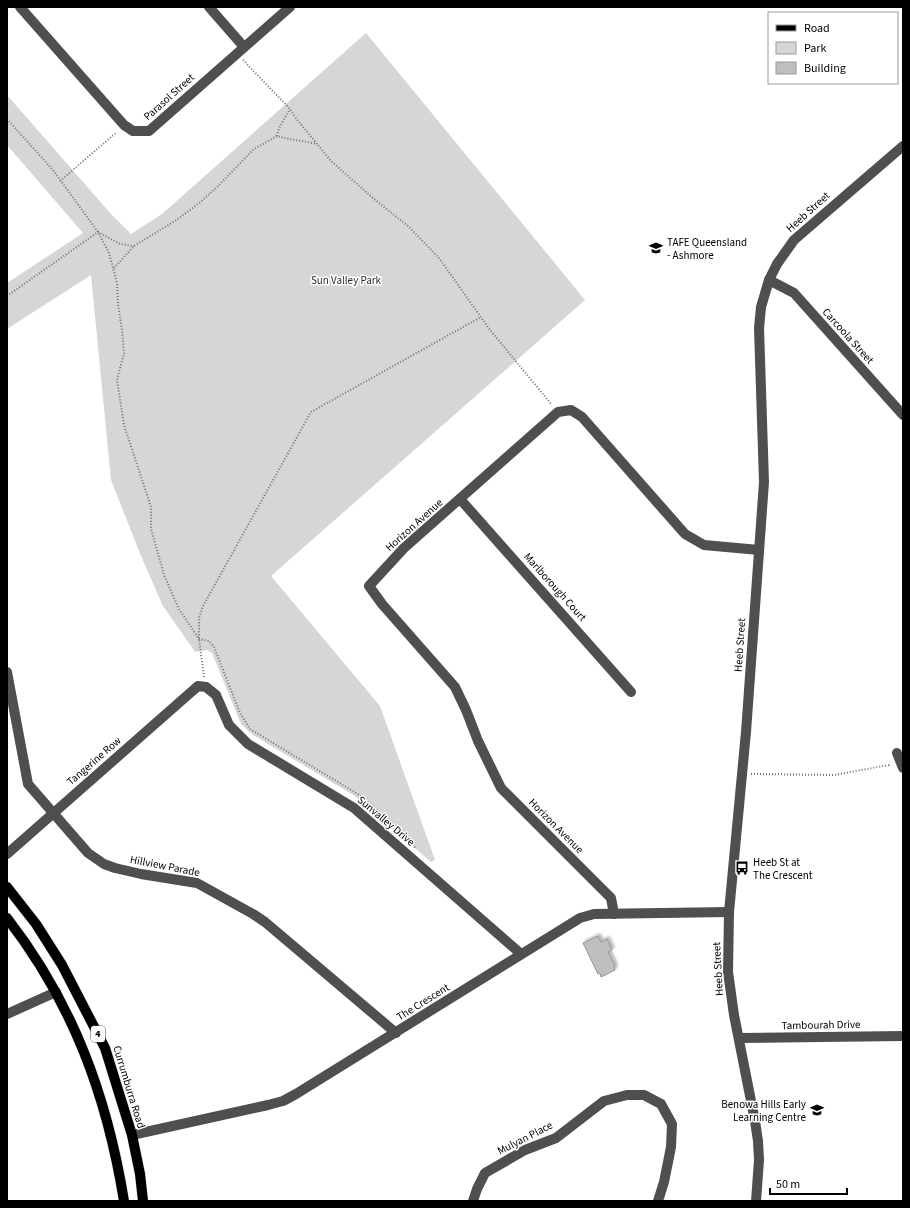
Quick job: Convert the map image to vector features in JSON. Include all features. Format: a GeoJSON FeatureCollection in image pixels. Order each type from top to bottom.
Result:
{"type":"FeatureCollection","features":[{"type":"Feature","properties":{"kind":"main road","name":"Currumburra Road"},"geometry":{"type":"LineString","coordinates":[[7,887],[36,924],[62,965],[105,1048],[132,1135],[140,1174],[143,1201]]}},
{"type":"Feature","properties":{"kind":"main road","name":"4"},"geometry":{"type":"LineString","coordinates":[[7,918],[31,950],[56,992],[81,1043],[93,1074],[111,1134],[124,1201]]}},
{"type":"Feature","properties":{"kind":"street"},"geometry":{"type":"LineString","coordinates":[[20,7],[124,125]]}},
{"type":"Feature","properties":{"kind":"street"},"geometry":{"type":"LineString","coordinates":[[209,7],[240,50]]}},
{"type":"Feature","properties":{"kind":"street","name":"Parasol Street"},"geometry":{"type":"LineString","coordinates":[[124,125],[132,131],[149,131],[290,7]]}},
{"type":"Feature","properties":{"kind":"street","name":"Heeb Street"},"geometry":{"type":"LineString","coordinates":[[756,1201],[759,1160],[758,1141],[731,997],[728,972],[729,912],[742,774],[764,482],[760,328],[761,307],[769,280],[777,264],[794,240],[903,146]]}},
{"type":"Feature","properties":{"kind":"street","name":"Carcoola Street"},"geometry":{"type":"LineString","coordinates":[[769,280],[794,293],[903,415]]}},
{"type":"Feature","properties":{"kind":"street"},"geometry":{"type":"LineString","coordinates":[[558,412],[570,410],[582,417],[685,534],[704,545],[759,550]]}},
{"type":"Feature","properties":{"kind":"street","name":"Horizon Avenue"},"geometry":{"type":"LineString","coordinates":[[558,412],[404,548],[369,586],[382,604],[455,687],[478,741],[501,788],[603,889],[610,898],[614,914]]}},
{"type":"Feature","properties":{"kind":"street","name":"Marlborough Court"},"geometry":{"type":"LineString","coordinates":[[460,499],[631,692]]}},
{"type":"Feature","properties":{"kind":"street","name":"Hillview Parade"},"geometry":{"type":"LineString","coordinates":[[7,672],[28,784],[88,853],[104,864],[116,868],[141,874],[197,883],[253,914],[265,922],[396,1033]]}},
{"type":"Feature","properties":{"kind":"street","name":"Tangerine Row"},"geometry":{"type":"LineString","coordinates":[[7,854],[202,686]]}},
{"type":"Feature","properties":{"kind":"street","name":"Sunvalley Drive"},"geometry":{"type":"LineString","coordinates":[[202,686],[216,695],[229,726],[248,744],[354,808],[521,954]]}},
{"type":"Feature","properties":{"kind":"street"},"geometry":{"type":"LineString","coordinates":[[896,753],[903,768]]}},
{"type":"Feature","properties":{"kind":"street","name":"The Crescent"},"geometry":{"type":"LineString","coordinates":[[132,1135],[283,1101],[396,1033],[580,918],[594,914],[729,912]]}},
{"type":"Feature","properties":{"kind":"street"},"geometry":{"type":"LineString","coordinates":[[7,1014],[56,992]]}},
{"type":"Feature","properties":{"kind":"street","name":"Tambourah Drive"},"geometry":{"type":"LineString","coordinates":[[739,1038],[903,1036]]}},
{"type":"Feature","properties":{"kind":"street","name":"Mulyan Place"},"geometry":{"type":"LineString","coordinates":[[473,1201],[476,1189],[485,1173],[525,1150],[556,1138],[604,1101],[627,1095],[644,1095],[661,1104],[672,1124],[671,1147],[664,1182],[658,1201]]}},
{"type":"Feature","properties":{"kind":"path"},"geometry":{"type":"LineString","coordinates":[[240,50],[290,109],[331,161],[408,226],[439,258],[511,357],[558,412]]}},
{"type":"Feature","properties":{"kind":"path"},"geometry":{"type":"LineString","coordinates":[[277,136],[278,128],[290,109]]}},
{"type":"Feature","properties":{"kind":"path"},"geometry":{"type":"LineString","coordinates":[[7,119],[60,181],[98,232],[109,253],[117,283],[118,304],[122,330],[124,353],[117,380],[124,425],[151,507],[151,529],[164,575],[179,609],[199,638],[209,642],[214,647],[240,713],[250,729],[361,796],[410,838],[415,845],[416,850]]}},
{"type":"Feature","properties":{"kind":"path"},"geometry":{"type":"LineString","coordinates":[[60,181],[124,125]]}},
{"type":"Feature","properties":{"kind":"path"},"geometry":{"type":"LineString","coordinates":[[114,268],[134,246],[175,221],[198,204],[254,149],[277,136],[318,144]]}},
{"type":"Feature","properties":{"kind":"path"},"geometry":{"type":"LineString","coordinates":[[98,232],[120,244],[134,246]]}},
{"type":"Feature","properties":{"kind":"path"},"geometry":{"type":"LineString","coordinates":[[7,296],[98,232]]}},
{"type":"Feature","properties":{"kind":"path"},"geometry":{"type":"LineString","coordinates":[[202,686],[199,618],[203,606],[312,412],[481,317]]}},
{"type":"Feature","properties":{"kind":"path"},"geometry":{"type":"LineString","coordinates":[[742,774],[834,775],[889,766],[896,753]]}},
{"type":"Feature","properties":{"kind":"green space","name":"Sun Valley Park"},"geometry":{"type":"Polygon","coordinates":[[[366,33],[585,300],[271,576],[380,706],[435,860],[431,862],[355,796],[253,735],[241,724],[212,653],[207,650],[195,652],[163,606],[141,556],[111,480],[91,275],[7,329],[7,283],[83,233],[7,145],[7,95],[111,214],[131,234],[162,214],[366,33]]]}},
{"type":"Feature","properties":{"kind":"building"},"geometry":{"type":"Polygon","coordinates":[[[598,936],[601,942],[607,939],[612,950],[608,952],[615,966],[615,970],[601,977],[600,973],[598,974],[583,943],[598,936]]]}},
{"type":"Feature","properties":{"kind":"place","name":"TAFE Queensland - Ashmore"},"geometry":{"type":"Point","coordinates":[656,248]}},
{"type":"Feature","properties":{"kind":"place","name":"Heeb St at The Crescent"},"geometry":{"type":"Point","coordinates":[742,868]}},
{"type":"Feature","properties":{"kind":"place","name":"Benowa Hills Early Learning Centre"},"geometry":{"type":"Point","coordinates":[817,1110]}}]}
